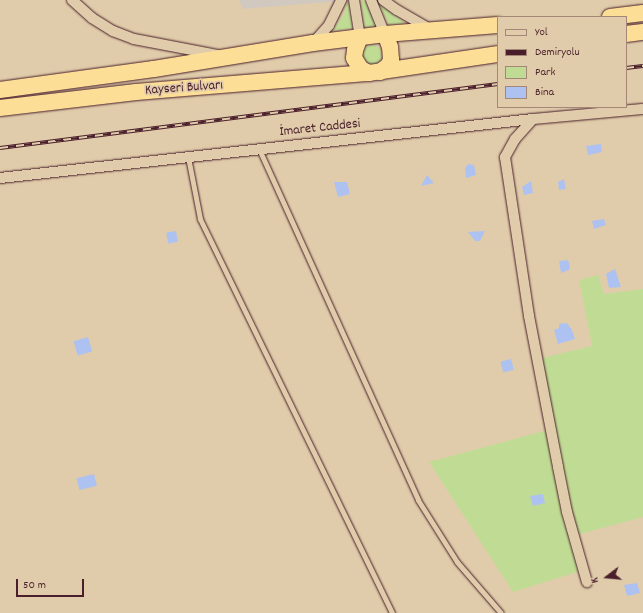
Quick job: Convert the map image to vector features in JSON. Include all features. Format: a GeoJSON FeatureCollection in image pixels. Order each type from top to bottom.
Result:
{"type":"FeatureCollection","features":[{"type":"Feature","properties":{"kind":"highway"},"geometry":{"type":"LineString","coordinates":[[618,16],[643,13]]}},
{"type":"Feature","properties":{"kind":"highway"},"geometry":{"type":"LineString","coordinates":[[385,34],[390,47],[391,60],[388,66],[375,73],[361,69],[354,58],[355,50],[360,37],[385,34],[497,25]]}},
{"type":"Feature","properties":{"kind":"highway"},"geometry":{"type":"LineString","coordinates":[[627,34],[643,32]]}},
{"type":"Feature","properties":{"kind":"highway","name":"Kayseri Bulvarı"},"geometry":{"type":"LineString","coordinates":[[0,90],[94,78],[313,43],[360,37]]}},
{"type":"Feature","properties":{"kind":"highway","name":"Kayseri Bulvarı"},"geometry":{"type":"LineString","coordinates":[[0,108],[136,92],[375,73],[497,54]]}},
{"type":"Feature","properties":{"kind":"street"},"geometry":{"type":"LineString","coordinates":[[72,0],[92,18],[114,31],[134,38],[226,57]]}},
{"type":"Feature","properties":{"kind":"street"},"geometry":{"type":"LineString","coordinates":[[313,43],[329,25],[341,0]]}},
{"type":"Feature","properties":{"kind":"street"},"geometry":{"type":"LineString","coordinates":[[354,0],[360,37]]}},
{"type":"Feature","properties":{"kind":"street"},"geometry":{"type":"LineString","coordinates":[[371,0],[385,34]]}},
{"type":"Feature","properties":{"kind":"street"},"geometry":{"type":"LineString","coordinates":[[383,0],[431,30]]}},
{"type":"Feature","properties":{"kind":"street","name":"İmaret Caddesi"},"geometry":{"type":"LineString","coordinates":[[0,178],[533,119],[643,109]]}},
{"type":"Feature","properties":{"kind":"street"},"geometry":{"type":"LineString","coordinates":[[533,119],[514,139],[505,156],[537,361],[567,512],[587,582]]}},
{"type":"Feature","properties":{"kind":"lane"},"geometry":{"type":"LineString","coordinates":[[259,149],[418,500],[457,562],[501,613]]}},
{"type":"Feature","properties":{"kind":"lane"},"geometry":{"type":"LineString","coordinates":[[188,157],[200,219],[392,613]]}},
{"type":"Feature","properties":{"kind":"shaded area"},"geometry":{"type":"Polygon","coordinates":[[[239,0],[356,0],[243,9],[239,0]]]}},
{"type":"Feature","properties":{"kind":"green space"},"geometry":{"type":"Polygon","coordinates":[[[348,0],[353,28],[332,31],[344,14],[348,0]]]}},
{"type":"Feature","properties":{"kind":"green space"},"geometry":{"type":"Polygon","coordinates":[[[361,0],[364,0],[378,26],[365,27],[361,0]]]}},
{"type":"Feature","properties":{"kind":"green space"},"geometry":{"type":"Polygon","coordinates":[[[379,4],[405,23],[389,25],[379,4]]]}},
{"type":"Feature","properties":{"kind":"green space"},"geometry":{"type":"Polygon","coordinates":[[[372,45],[379,48],[382,55],[379,62],[372,65],[365,62],[362,55],[365,48],[372,45]]]}},
{"type":"Feature","properties":{"kind":"green space"},"geometry":{"type":"Polygon","coordinates":[[[598,275],[604,294],[643,289],[643,517],[576,535],[580,571],[513,592],[429,462],[552,429],[542,358],[592,346],[579,280],[598,275]]]}},
{"type":"Feature","properties":{"kind":"building"},"geometry":{"type":"Polygon","coordinates":[[[601,144],[602,152],[588,155],[586,146],[601,144]]]}},
{"type":"Feature","properties":{"kind":"building"},"geometry":{"type":"Polygon","coordinates":[[[468,164],[474,165],[476,175],[466,178],[465,168],[468,164]]]}},
{"type":"Feature","properties":{"kind":"building"},"geometry":{"type":"Polygon","coordinates":[[[427,175],[434,183],[421,186],[427,175]]]}},
{"type":"Feature","properties":{"kind":"building"},"geometry":{"type":"Polygon","coordinates":[[[564,179],[566,189],[559,190],[558,182],[564,179]]]}},
{"type":"Feature","properties":{"kind":"building"},"geometry":{"type":"Polygon","coordinates":[[[531,181],[533,193],[524,195],[522,187],[531,181]]]}},
{"type":"Feature","properties":{"kind":"building"},"geometry":{"type":"Polygon","coordinates":[[[334,182],[347,182],[350,194],[338,197],[334,182]]]}},
{"type":"Feature","properties":{"kind":"building"},"geometry":{"type":"Polygon","coordinates":[[[604,219],[606,225],[594,229],[592,221],[604,219]]]}},
{"type":"Feature","properties":{"kind":"building"},"geometry":{"type":"Polygon","coordinates":[[[176,231],[178,242],[168,244],[166,233],[176,231]]]}},
{"type":"Feature","properties":{"kind":"building"},"geometry":{"type":"Polygon","coordinates":[[[485,231],[480,241],[475,241],[468,232],[485,231]]]}},
{"type":"Feature","properties":{"kind":"building"},"geometry":{"type":"Polygon","coordinates":[[[568,260],[570,266],[569,270],[561,273],[559,261],[568,260]]]}},
{"type":"Feature","properties":{"kind":"building"},"geometry":{"type":"Polygon","coordinates":[[[615,269],[621,287],[609,288],[606,274],[615,269]]]}},
{"type":"Feature","properties":{"kind":"building"},"geometry":{"type":"Polygon","coordinates":[[[567,323],[572,330],[575,339],[558,344],[554,330],[559,328],[559,324],[567,323]]]}},
{"type":"Feature","properties":{"kind":"building"},"geometry":{"type":"Polygon","coordinates":[[[88,337],[92,351],[78,356],[74,341],[88,337]]]}},
{"type":"Feature","properties":{"kind":"building"},"geometry":{"type":"Polygon","coordinates":[[[511,359],[514,370],[503,372],[500,362],[511,359]]]}},
{"type":"Feature","properties":{"kind":"building"},"geometry":{"type":"Polygon","coordinates":[[[94,474],[97,486],[79,490],[77,478],[94,474]]]}},
{"type":"Feature","properties":{"kind":"building"},"geometry":{"type":"Polygon","coordinates":[[[543,494],[545,503],[533,506],[530,496],[543,494]]]}},
{"type":"Feature","properties":{"kind":"building"},"geometry":{"type":"Polygon","coordinates":[[[637,583],[640,593],[627,596],[624,585],[637,583]]]}},
{"type":"Feature","properties":{"kind":"railway"},"geometry":{"type":"LineString","coordinates":[[627,68],[643,66]]}},
{"type":"Feature","properties":{"kind":"railway"},"geometry":{"type":"LineString","coordinates":[[0,148],[497,84]]}}]}
